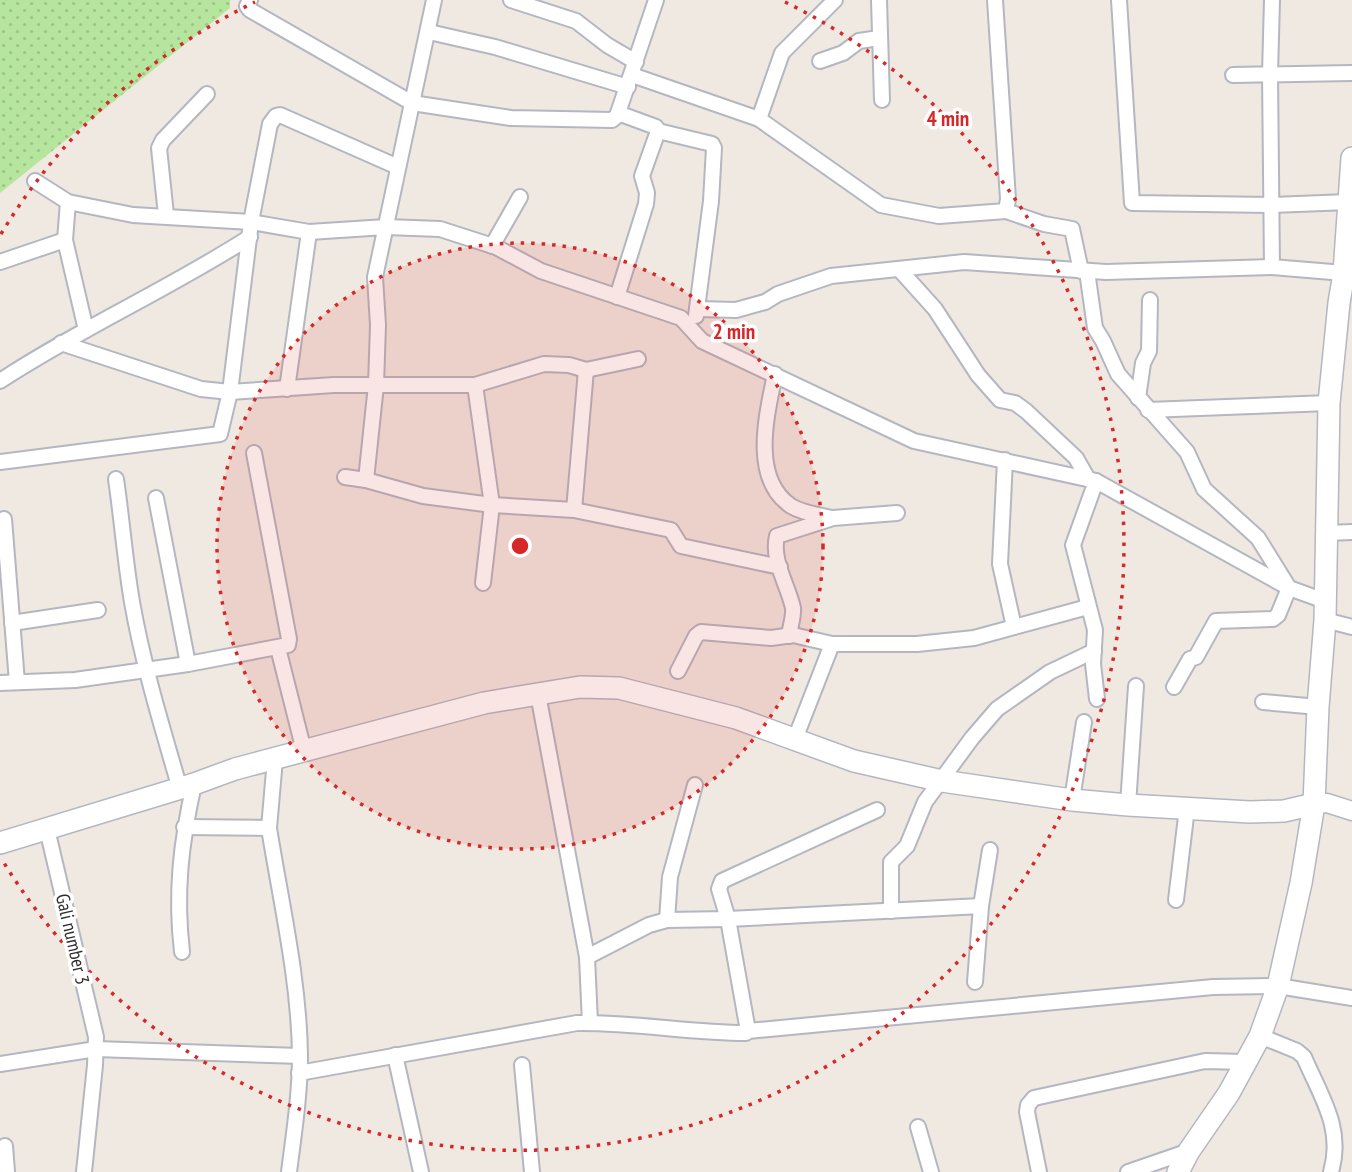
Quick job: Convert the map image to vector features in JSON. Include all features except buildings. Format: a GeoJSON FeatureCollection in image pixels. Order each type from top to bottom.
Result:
{"type":"FeatureCollection","features":[{"type":"Feature","properties":{"kind":"main road"},"geometry":{"type":"LineString","coordinates":[[1178,1172],[1229,1093],[1260,1036],[1278,986],[1320,804],[1318,707],[1325,610],[1329,403],[1345,305],[1352,158]]}},
{"type":"Feature","properties":{"kind":"main road"},"geometry":{"type":"LineString","coordinates":[[0,843],[236,769],[484,703],[580,687],[619,688],[736,718],[854,761],[942,781],[1072,800],[1128,805],[1250,812],[1284,811],[1320,804]]}},
{"type":"Feature","properties":{"kind":"street"},"geometry":{"type":"LineString","coordinates":[[250,0],[247,6],[250,10],[412,103],[511,118],[612,120],[616,119],[656,0]]}},
{"type":"Feature","properties":{"kind":"street"},"geometry":{"type":"LineString","coordinates":[[366,480],[376,385],[378,326],[375,277],[434,0]]}},
{"type":"Feature","properties":{"kind":"street"},"geometry":{"type":"LineString","coordinates":[[511,0],[543,5],[576,22],[607,46],[632,75]]}},
{"type":"Feature","properties":{"kind":"street"},"geometry":{"type":"LineString","coordinates":[[759,119],[782,53],[835,0]]}},
{"type":"Feature","properties":{"kind":"street"},"geometry":{"type":"LineString","coordinates":[[879,0],[882,100]]}},
{"type":"Feature","properties":{"kind":"street"},"geometry":{"type":"LineString","coordinates":[[995,0],[1008,200],[1006,211]]}},
{"type":"Feature","properties":{"kind":"street"},"geometry":{"type":"LineString","coordinates":[[1119,0],[1132,203],[1272,205],[1349,202]]}},
{"type":"Feature","properties":{"kind":"street"},"geometry":{"type":"LineString","coordinates":[[1272,0],[1272,267]]}},
{"type":"Feature","properties":{"kind":"street"},"geometry":{"type":"LineString","coordinates":[[429,32],[632,75],[759,119],[881,205],[939,216],[1006,211],[1072,229],[1084,271],[1095,328],[1118,374],[1187,453],[1204,489],[1258,538],[1289,588]]}},
{"type":"Feature","properties":{"kind":"street"},"geometry":{"type":"LineString","coordinates":[[820,61],[843,53],[859,41],[879,38]]}},
{"type":"Feature","properties":{"kind":"street"},"geometry":{"type":"LineString","coordinates":[[1233,75],[1352,72]]}},
{"type":"Feature","properties":{"kind":"street"},"geometry":{"type":"LineString","coordinates":[[166,215],[159,148],[163,140],[207,94]]}},
{"type":"Feature","properties":{"kind":"street"},"geometry":{"type":"LineString","coordinates":[[618,113],[656,127],[658,131],[715,148],[694,332]]}},
{"type":"Feature","properties":{"kind":"street"},"geometry":{"type":"LineString","coordinates":[[0,461],[220,434],[230,392],[251,230],[270,124],[276,116],[280,115],[398,167]]}},
{"type":"Feature","properties":{"kind":"street"},"geometry":{"type":"LineString","coordinates":[[617,297],[646,204],[647,193],[642,176],[658,131]]}},
{"type":"Feature","properties":{"kind":"street"},"geometry":{"type":"LineString","coordinates":[[36,181],[68,202],[134,215],[166,215],[251,230],[309,232],[386,228],[440,229],[492,246],[541,271],[681,318],[702,341],[914,441],[1092,480],[1289,588],[1352,626]]}},
{"type":"Feature","properties":{"kind":"street"},"geometry":{"type":"LineString","coordinates":[[492,246],[520,197]]}},
{"type":"Feature","properties":{"kind":"street"},"geometry":{"type":"LineString","coordinates":[[68,202],[65,240],[86,330]]}},
{"type":"Feature","properties":{"kind":"street"},"geometry":{"type":"LineString","coordinates":[[0,381],[61,343],[204,266],[251,230]]}},
{"type":"Feature","properties":{"kind":"street"},"geometry":{"type":"LineString","coordinates":[[286,389],[309,232]]}},
{"type":"Feature","properties":{"kind":"street"},"geometry":{"type":"LineString","coordinates":[[0,262],[65,240]]}},
{"type":"Feature","properties":{"kind":"street"},"geometry":{"type":"LineString","coordinates":[[696,309],[736,310],[765,302],[778,294],[831,276],[981,261],[1084,271],[1272,267],[1347,262]]}},
{"type":"Feature","properties":{"kind":"street"},"geometry":{"type":"LineString","coordinates":[[899,269],[935,309],[978,375],[1000,400],[1015,403],[1026,411],[1076,458],[1092,480]]}},
{"type":"Feature","properties":{"kind":"street"},"geometry":{"type":"LineString","coordinates":[[1138,398],[1143,363],[1149,351],[1150,300]]}},
{"type":"Feature","properties":{"kind":"street"},"geometry":{"type":"LineString","coordinates":[[61,343],[201,389],[230,392],[376,385],[475,385],[544,364],[569,365],[586,370],[638,359]]}},
{"type":"Feature","properties":{"kind":"street"},"geometry":{"type":"LineString","coordinates":[[574,510],[586,370]]}},
{"type":"Feature","properties":{"kind":"street"},"geometry":{"type":"LineString","coordinates":[[775,374],[764,430],[769,475],[782,498],[790,505],[833,519]]}},
{"type":"Feature","properties":{"kind":"street"},"geometry":{"type":"LineString","coordinates":[[475,385],[492,505],[483,583]]}},
{"type":"Feature","properties":{"kind":"street"},"geometry":{"type":"LineString","coordinates":[[1148,410],[1329,403]]}},
{"type":"Feature","properties":{"kind":"street"},"geometry":{"type":"LineString","coordinates":[[0,682],[75,680],[188,664],[288,645],[254,453]]}},
{"type":"Feature","properties":{"kind":"street"},"geometry":{"type":"LineString","coordinates":[[1005,460],[1000,564],[1014,627]]}},
{"type":"Feature","properties":{"kind":"street"},"geometry":{"type":"LineString","coordinates":[[345,477],[423,496],[492,505],[574,510],[671,530],[676,542],[681,546],[780,567]]}},
{"type":"Feature","properties":{"kind":"street"},"geometry":{"type":"LineString","coordinates":[[116,480],[132,601],[146,670],[187,786],[177,890],[182,952]]}},
{"type":"Feature","properties":{"kind":"street"},"geometry":{"type":"LineString","coordinates":[[1092,480],[1073,545],[1095,630],[1093,664],[1097,699]]}},
{"type":"Feature","properties":{"kind":"street"},"geometry":{"type":"LineString","coordinates":[[156,498],[188,664]]}},
{"type":"Feature","properties":{"kind":"street"},"geometry":{"type":"LineString","coordinates":[[789,636],[793,610],[780,567],[776,541],[780,533],[833,519],[897,513]]}},
{"type":"Feature","properties":{"kind":"street"},"geometry":{"type":"LineString","coordinates":[[4,519],[17,682]]}},
{"type":"Feature","properties":{"kind":"street"},"geometry":{"type":"LineString","coordinates":[[1327,533],[1352,532]]}},
{"type":"Feature","properties":{"kind":"street"},"geometry":{"type":"LineString","coordinates":[[1174,687],[1190,659],[1196,657],[1216,621],[1273,619],[1278,615],[1289,588]]}},
{"type":"Feature","properties":{"kind":"street"},"geometry":{"type":"LineString","coordinates":[[678,671],[698,633],[771,638],[789,636],[832,644],[917,644],[974,638],[1084,608],[1088,604]]}},
{"type":"Feature","properties":{"kind":"street"},"geometry":{"type":"LineString","coordinates":[[12,623],[98,610]]}},
{"type":"Feature","properties":{"kind":"street"},"geometry":{"type":"LineString","coordinates":[[795,740],[832,644]]}},
{"type":"Feature","properties":{"kind":"street"},"geometry":{"type":"LineString","coordinates":[[278,648],[304,751]]}},
{"type":"Feature","properties":{"kind":"street"},"geometry":{"type":"LineString","coordinates":[[891,911],[891,862],[907,846],[919,810],[972,738],[997,709],[1050,671],[1094,651]]}},
{"type":"Feature","properties":{"kind":"street"},"geometry":{"type":"LineString","coordinates":[[1128,805],[1136,686]]}},
{"type":"Feature","properties":{"kind":"street"},"geometry":{"type":"LineString","coordinates":[[538,694],[587,957],[590,1013]]}},
{"type":"Feature","properties":{"kind":"street"},"geometry":{"type":"LineString","coordinates":[[1263,702],[1318,707]]}},
{"type":"Feature","properties":{"kind":"street"},"geometry":{"type":"LineString","coordinates":[[1072,800],[1084,722]]}},
{"type":"Feature","properties":{"kind":"street"},"geometry":{"type":"LineString","coordinates":[[275,759],[269,828],[296,993],[300,1056],[289,1172]]}},
{"type":"Feature","properties":{"kind":"street"},"geometry":{"type":"LineString","coordinates":[[667,920],[670,877],[695,785]]}},
{"type":"Feature","properties":{"kind":"street"},"geometry":{"type":"LineString","coordinates":[[1320,804],[1352,800]]}},
{"type":"Feature","properties":{"kind":"street"},"geometry":{"type":"LineString","coordinates":[[1320,804],[1352,811]]}},
{"type":"Feature","properties":{"kind":"street"},"geometry":{"type":"LineString","coordinates":[[1176,900],[1187,808]]}},
{"type":"Feature","properties":{"kind":"street"},"geometry":{"type":"LineString","coordinates":[[747,1025],[719,889],[722,881],[877,810]]}},
{"type":"Feature","properties":{"kind":"street"},"geometry":{"type":"LineString","coordinates":[[184,827],[269,828]]}},
{"type":"Feature","properties":{"kind":"street","name":"Gali number 3"},"geometry":{"type":"LineString","coordinates":[[47,829],[96,1037],[85,1172]]}},
{"type":"Feature","properties":{"kind":"street"},"geometry":{"type":"LineString","coordinates":[[975,982],[981,906],[990,849]]}},
{"type":"Feature","properties":{"kind":"street"},"geometry":{"type":"LineString","coordinates":[[587,957],[649,925],[667,920],[981,906]]}},
{"type":"Feature","properties":{"kind":"street"},"geometry":{"type":"LineString","coordinates":[[299,1073],[521,1032],[590,1013],[708,1033],[747,1025],[1244,985],[1278,986],[1352,999]]}},
{"type":"Feature","properties":{"kind":"street"},"geometry":{"type":"LineString","coordinates":[[1260,1036],[1297,1051],[1304,1057],[1328,1107],[1335,1143],[1331,1172]]}},
{"type":"Feature","properties":{"kind":"street"},"geometry":{"type":"LineString","coordinates":[[395,1055],[421,1172]]}},
{"type":"Feature","properties":{"kind":"street"},"geometry":{"type":"LineString","coordinates":[[0,1064],[96,1057],[300,1056]]}},
{"type":"Feature","properties":{"kind":"street"},"geometry":{"type":"LineString","coordinates":[[1039,1172],[1027,1112],[1028,1105],[1034,1098],[1205,1061],[1246,1062]]}},
{"type":"Feature","properties":{"kind":"street"},"geometry":{"type":"LineString","coordinates":[[522,1065],[531,1172]]}},
{"type":"Feature","properties":{"kind":"street"},"geometry":{"type":"LineString","coordinates":[[918,1127],[931,1172]]}},
{"type":"Feature","properties":{"kind":"street"},"geometry":{"type":"LineString","coordinates":[[5,1146],[7,1172]]}},
{"type":"Feature","properties":{"kind":"street"},"geometry":{"type":"LineString","coordinates":[[1128,1172],[1189,1152]]}},
{"type":"Feature","properties":{"kind":"green space"},"geometry":{"type":"Polygon","coordinates":[[[0,0],[230,0],[230,8],[0,193],[0,0]]]}}]}
